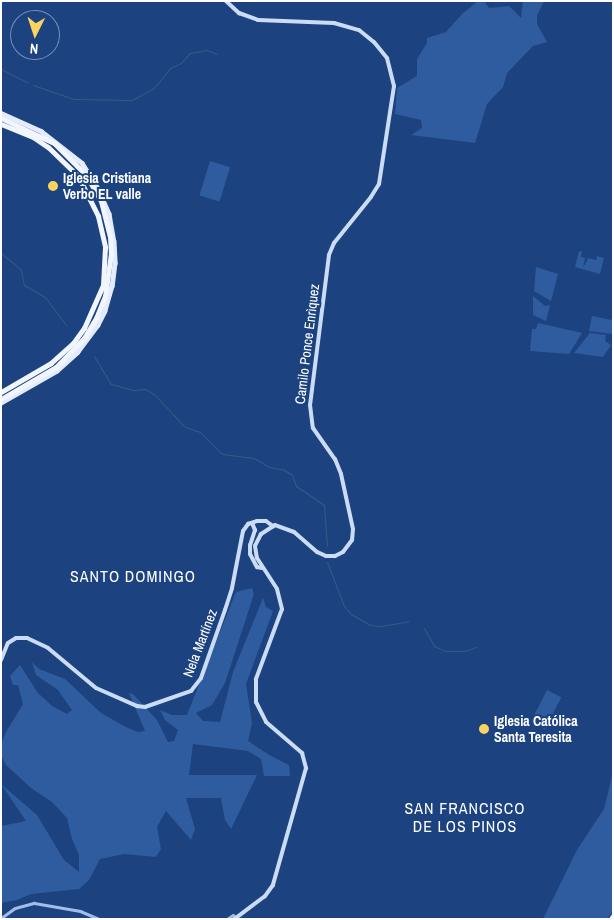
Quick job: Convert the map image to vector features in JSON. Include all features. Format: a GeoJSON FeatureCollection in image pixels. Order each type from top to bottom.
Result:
{"type":"FeatureCollection","features":[{"type":"Feature","properties":{"kind":"highway"},"geometry":{"type":"LineString","coordinates":[[1,118],[54,143],[86,175],[101,201],[111,253],[105,296],[96,318],[84,338],[56,367],[1,399]]}},
{"type":"Feature","properties":{"kind":"highway"},"geometry":{"type":"LineString","coordinates":[[1,124],[48,147],[78,176],[98,216],[104,246],[103,285],[84,328],[73,342],[51,363],[1,392]]}},
{"type":"Feature","properties":{"kind":"main road","name":"Camilo Ponce Enrìquez"},"geometry":{"type":"LineString","coordinates":[[226,1],[239,13],[258,20],[334,23],[359,30],[374,42],[387,58],[394,82],[393,101],[379,184],[372,197],[338,237],[329,255],[310,405],[310,419],[315,432],[335,459],[341,474],[353,529],[352,540],[340,554],[324,555],[317,552],[294,532],[272,526]]}},
{"type":"Feature","properties":{"kind":"main road"},"geometry":{"type":"LineString","coordinates":[[1,113],[41,130],[69,150],[82,163],[98,189],[109,214],[114,241],[115,264],[112,286],[105,311],[98,325],[78,352],[57,370],[1,403]]}},
{"type":"Feature","properties":{"kind":"main road"},"geometry":{"type":"LineString","coordinates":[[236,918],[265,896],[273,886],[306,768],[302,754],[266,722],[256,702],[256,679],[282,611],[277,589],[262,568],[255,554],[255,546],[260,535],[272,526],[262,521],[252,523],[256,530],[250,544],[250,554],[257,567],[262,568]]}},
{"type":"Feature","properties":{"kind":"main road","name":"Nela Martínez"},"geometry":{"type":"LineString","coordinates":[[1,660],[8,643],[16,638],[27,638],[48,648],[96,688],[137,706],[145,707],[191,691],[201,678],[226,610],[243,531],[252,523]]}},
{"type":"Feature","properties":{"kind":"street"},"geometry":{"type":"LineString","coordinates":[[1,918],[20,906],[39,903],[80,911],[99,919]]}},
{"type":"Feature","properties":{"kind":"street"},"geometry":{"type":"LineString","coordinates":[[227,919],[232,915],[236,918]]}},
{"type":"Feature","properties":{"kind":"shaded area"},"geometry":{"type":"Polygon","coordinates":[[[478,1],[484,1],[489,8],[509,6],[521,18],[523,1],[544,1],[537,15],[537,24],[547,42],[533,46],[507,73],[503,87],[487,104],[475,143],[411,135],[422,128],[421,120],[395,114],[397,88],[417,76],[417,59],[427,43],[427,38],[446,32],[462,14],[478,1]]]}},
{"type":"Feature","properties":{"kind":"shaded area"},"geometry":{"type":"Polygon","coordinates":[[[210,161],[230,167],[220,202],[199,195],[210,161]]]}},
{"type":"Feature","properties":{"kind":"shaded area"},"geometry":{"type":"Polygon","coordinates":[[[579,251],[582,252],[581,257],[585,258],[583,267],[588,258],[596,260],[597,256],[604,258],[600,274],[575,267],[579,251]]]}},
{"type":"Feature","properties":{"kind":"shaded area"},"geometry":{"type":"Polygon","coordinates":[[[536,267],[558,274],[551,301],[534,291],[536,267]]]}},
{"type":"Feature","properties":{"kind":"shaded area"},"geometry":{"type":"Polygon","coordinates":[[[533,296],[545,306],[550,305],[546,321],[533,315],[533,296]]]}},
{"type":"Feature","properties":{"kind":"shaded area"},"geometry":{"type":"Polygon","coordinates":[[[592,316],[611,320],[613,316],[613,334],[589,331],[592,316]]]}},
{"type":"Feature","properties":{"kind":"shaded area"},"geometry":{"type":"Polygon","coordinates":[[[538,323],[582,333],[569,354],[530,351],[532,329],[536,329],[538,323]]]}},
{"type":"Feature","properties":{"kind":"shaded area"},"geometry":{"type":"Polygon","coordinates":[[[590,333],[606,335],[605,341],[611,345],[603,357],[574,353],[590,333]]]}},
{"type":"Feature","properties":{"kind":"shaded area"},"geometry":{"type":"Polygon","coordinates":[[[252,588],[254,594],[225,683],[212,705],[196,713],[203,721],[220,722],[233,672],[263,598],[266,607],[273,611],[246,684],[252,723],[248,741],[289,765],[290,776],[264,776],[261,759],[248,751],[193,744],[189,775],[257,775],[231,829],[225,820],[221,798],[186,798],[195,829],[191,840],[166,811],[157,827],[161,849],[156,857],[124,854],[100,859],[89,880],[79,889],[31,894],[17,900],[1,903],[1,826],[26,821],[1,784],[37,815],[64,860],[79,872],[79,855],[72,839],[67,818],[52,802],[31,788],[6,765],[1,755],[1,745],[6,732],[23,704],[18,685],[13,685],[10,676],[20,665],[38,693],[52,706],[67,714],[72,710],[58,690],[36,675],[32,662],[39,669],[65,679],[101,713],[138,732],[145,731],[129,693],[133,694],[157,720],[168,742],[174,741],[178,730],[165,720],[160,710],[172,715],[187,715],[236,592],[252,588]]]}},
{"type":"Feature","properties":{"kind":"shaded area"},"geometry":{"type":"Polygon","coordinates":[[[547,690],[561,697],[545,729],[531,722],[547,690]]]}},
{"type":"Feature","properties":{"kind":"shaded area"},"geometry":{"type":"Polygon","coordinates":[[[613,772],[613,911],[607,919],[543,919],[577,850],[604,809],[613,772]]]}},
{"type":"Feature","properties":{"kind":"waterway"},"geometry":{"type":"LineString","coordinates":[[33,85],[74,99],[132,100],[154,88],[170,68],[181,63],[190,53],[207,50],[217,54]]}},
{"type":"Feature","properties":{"kind":"waterway"},"geometry":{"type":"LineString","coordinates":[[1,69],[28,83]]}},
{"type":"Feature","properties":{"kind":"waterway"},"geometry":{"type":"LineString","coordinates":[[1,253],[21,270],[24,285],[45,297],[66,325]]}},
{"type":"Feature","properties":{"kind":"waterway"},"geometry":{"type":"LineString","coordinates":[[94,356],[111,384],[134,390],[145,389],[154,394],[185,427],[200,432],[222,454],[254,458],[269,467],[284,470],[292,475],[296,486],[324,505],[327,546]]}},
{"type":"Feature","properties":{"kind":"waterway"},"geometry":{"type":"LineString","coordinates":[[327,562],[344,606],[351,614],[370,625],[381,626],[409,621]]}},
{"type":"Feature","properties":{"kind":"waterway"},"geometry":{"type":"LineString","coordinates":[[424,628],[434,646],[445,651],[465,651],[476,647]]}},
{"type":"Feature","properties":{"kind":"place","name":"Iglesia Cristiana Verbo EL valle"},"geometry":{"type":"Point","coordinates":[53,186]}},
{"type":"Feature","properties":{"kind":"place","name":"Iglesia Católica Santa Teresita"},"geometry":{"type":"Point","coordinates":[484,729]}},
{"type":"Feature","properties":{"kind":"district","name":"SANTO DOMINGO"},"geometry":{"type":"Point","coordinates":[133,576]}},
{"type":"Feature","properties":{"kind":"district","name":"SAN FRANCISCO DE LOS PINOS"},"geometry":{"type":"Point","coordinates":[465,817]}}]}
